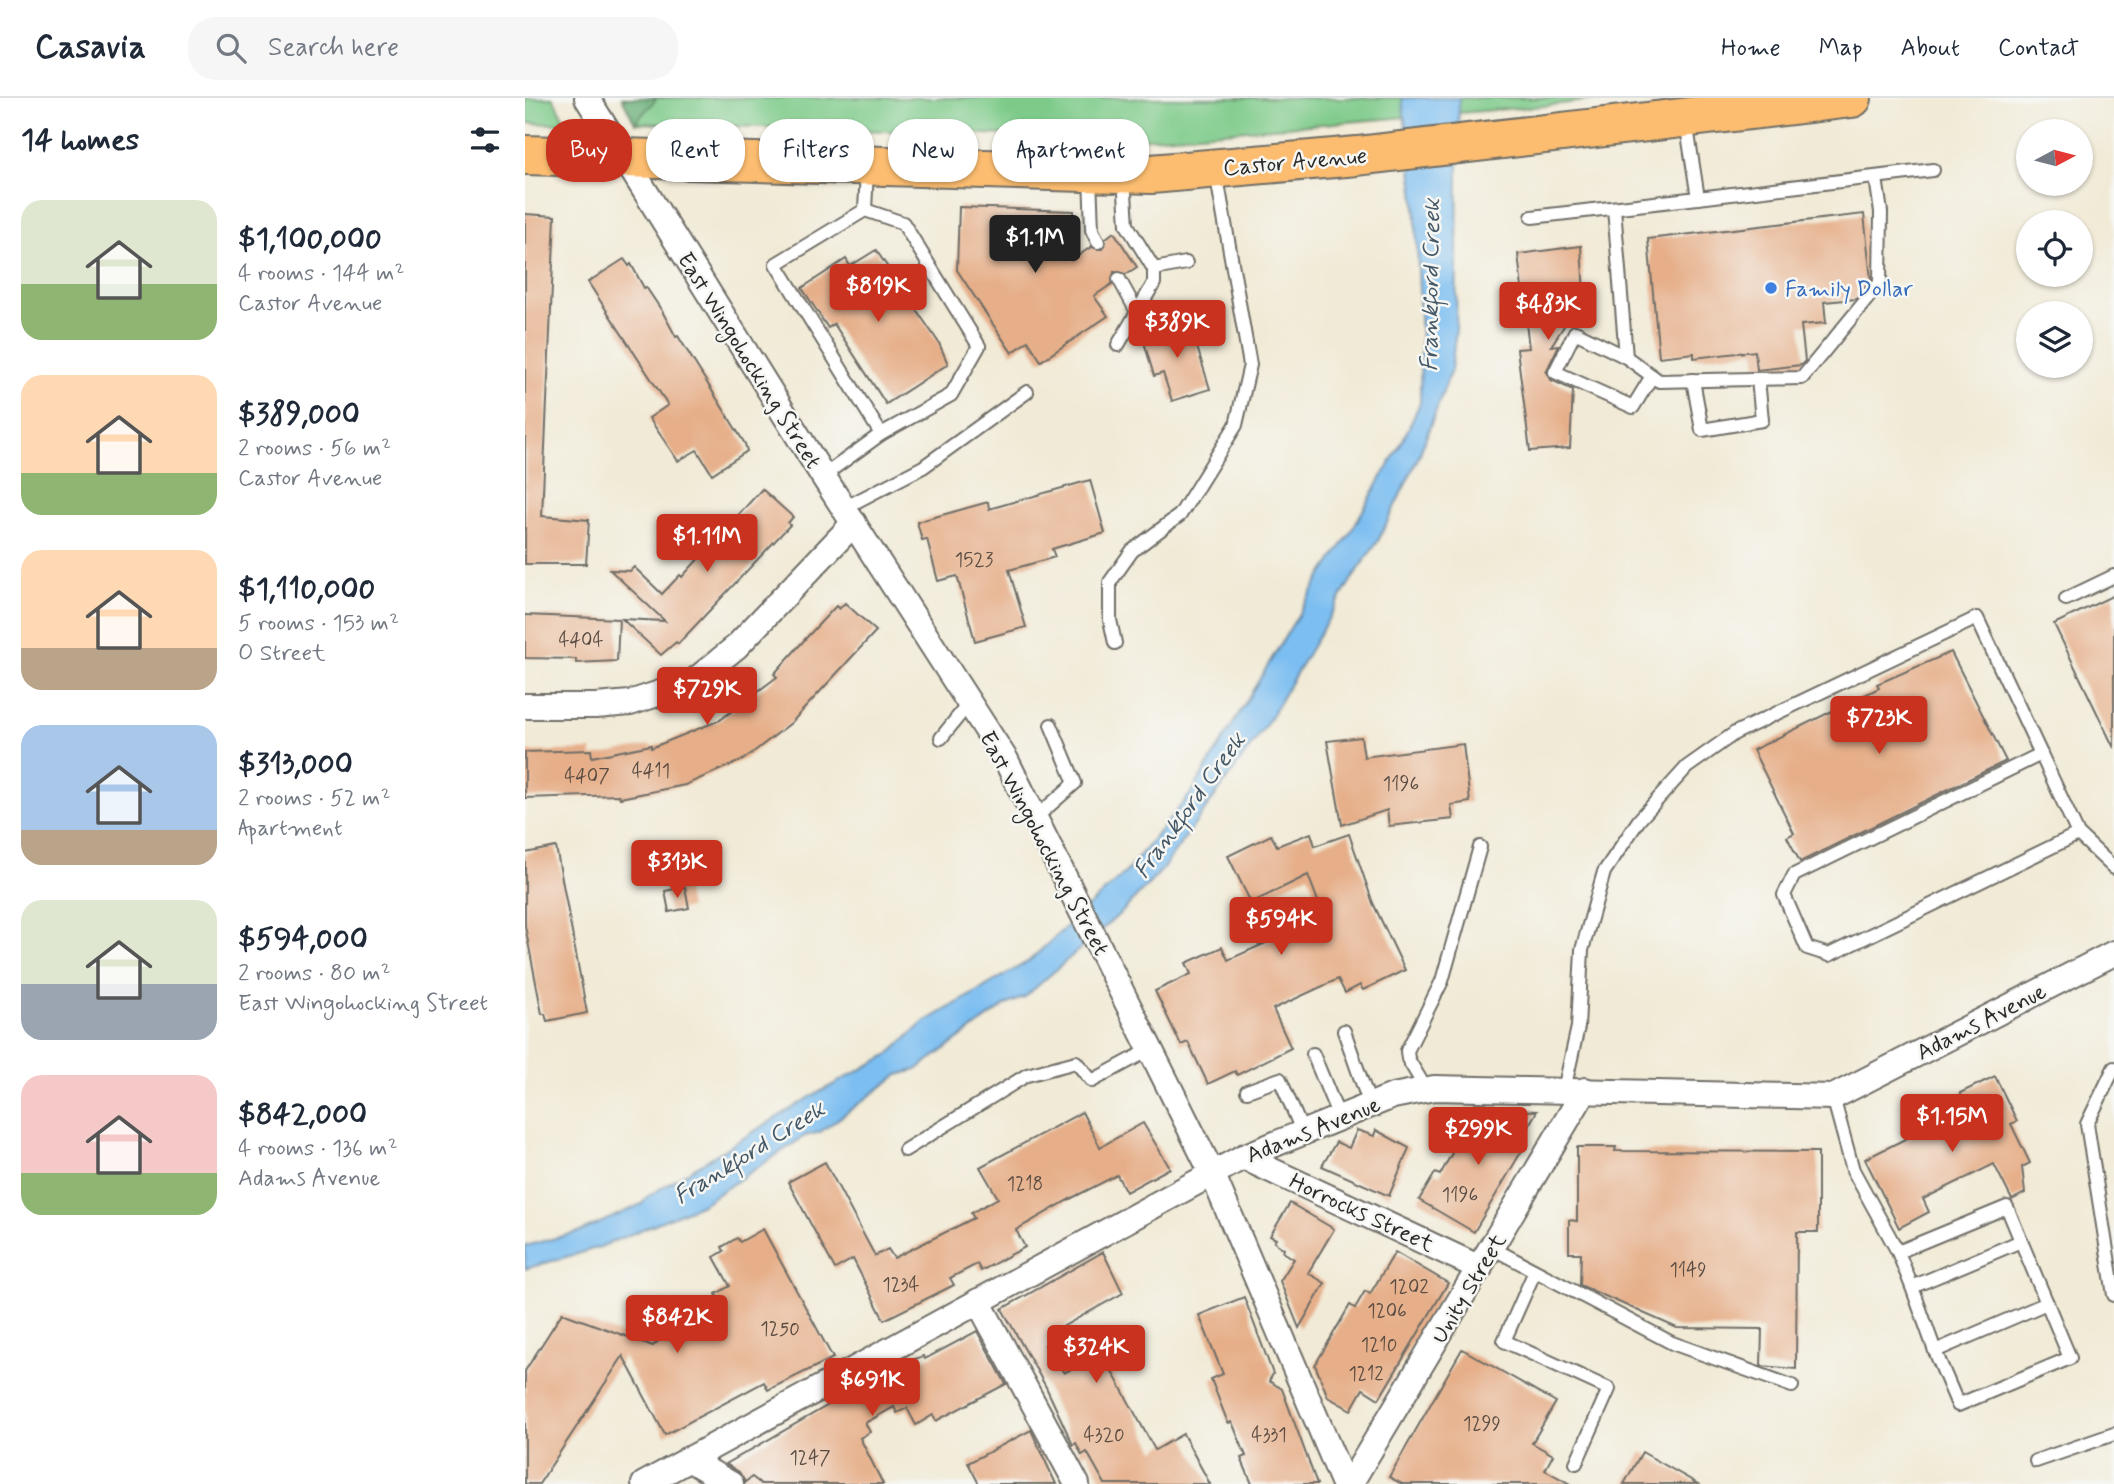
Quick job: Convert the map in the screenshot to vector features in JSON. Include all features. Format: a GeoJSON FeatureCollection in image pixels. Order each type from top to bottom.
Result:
{"type":"FeatureCollection","features":[{"type":"Feature","properties":{"kind":"main road","name":"Castor Avenue"},"geometry":{"type":"LineString","coordinates":[[1149,171],[1215,169],[1357,156],[1852,98]]}},
{"type":"Feature","properties":{"kind":"main road","name":"Castor Avenue"},"geometry":{"type":"LineString","coordinates":[[525,155],[546,156]]}},
{"type":"Feature","properties":{"kind":"main road","name":"Castor Avenue"},"geometry":{"type":"LineString","coordinates":[[632,159],[759,163]]}},
{"type":"Feature","properties":{"kind":"main road","name":"Castor Avenue"},"geometry":{"type":"LineString","coordinates":[[874,166],[992,170]]}},
{"type":"Feature","properties":{"kind":"street","name":"East Wingohocking Street"},"geometry":{"type":"LineString","coordinates":[[587,98],[600,119]]}},
{"type":"Feature","properties":{"kind":"street","name":"East Wingohocking Street"},"geometry":{"type":"LineString","coordinates":[[632,170],[823,476],[1006,760],[1212,1173],[1344,1484]]}},
{"type":"Feature","properties":{"kind":"street"},"geometry":{"type":"LineString","coordinates":[[525,706],[630,703],[693,682],[736,646],[849,516]]}},
{"type":"Feature","properties":{"kind":"street","name":"Adams Avenue"},"geometry":{"type":"LineString","coordinates":[[644,1484],[1212,1173],[1244,1157],[1393,1096],[1426,1089],[1833,1097],[2114,953]]}},
{"type":"Feature","properties":{"kind":"street","name":"Unity Street"},"geometry":{"type":"LineString","coordinates":[[1350,1484],[1486,1258],[1575,1090]]}},
{"type":"Feature","properties":{"kind":"street","name":"Horrocks Street"},"geometry":{"type":"LineString","coordinates":[[1244,1157],[1486,1258]]}},
{"type":"Feature","properties":{"kind":"street"},"geometry":{"type":"LineString","coordinates":[[978,1301],[1077,1484]]}},
{"type":"Feature","properties":{"kind":"street"},"geometry":{"type":"LineString","coordinates":[[688,1459],[731,1484]]}},
{"type":"Feature","properties":{"kind":"lane"},"geometry":{"type":"LineString","coordinates":[[1685,118],[1697,198]]}},
{"type":"Feature","properties":{"kind":"lane"},"geometry":{"type":"LineString","coordinates":[[1115,643],[1110,620],[1110,582],[1132,551],[1180,515],[1236,425],[1250,365],[1215,169]]}},
{"type":"Feature","properties":{"kind":"lane"},"geometry":{"type":"LineString","coordinates":[[1532,217],[1933,170]]}},
{"type":"Feature","properties":{"kind":"lane"},"geometry":{"type":"LineString","coordinates":[[1652,376],[1633,407],[1555,372],[1575,332],[1626,357],[1659,381],[1802,378],[1880,283],[1881,212],[1876,178]]}},
{"type":"Feature","properties":{"kind":"lane"},"geometry":{"type":"LineString","coordinates":[[865,210],[866,182]]}},
{"type":"Feature","properties":{"kind":"lane"},"geometry":{"type":"LineString","coordinates":[[1098,242],[1092,230],[1105,182]]}},
{"type":"Feature","properties":{"kind":"lane"},"geometry":{"type":"LineString","coordinates":[[1110,182],[1127,225],[1154,269],[1154,283],[1118,345]]}},
{"type":"Feature","properties":{"kind":"lane"},"geometry":{"type":"LineString","coordinates":[[1614,208],[1626,357]]}},
{"type":"Feature","properties":{"kind":"lane"},"geometry":{"type":"LineString","coordinates":[[865,210],[776,264],[881,434]]}},
{"type":"Feature","properties":{"kind":"lane"},"geometry":{"type":"LineString","coordinates":[[823,476],[881,434],[951,395],[979,346],[903,223],[865,210]]}},
{"type":"Feature","properties":{"kind":"lane"},"geometry":{"type":"LineString","coordinates":[[1154,269],[1186,263]]}},
{"type":"Feature","properties":{"kind":"lane"},"geometry":{"type":"LineString","coordinates":[[1119,279],[1136,310]]}},
{"type":"Feature","properties":{"kind":"lane"},"geometry":{"type":"LineString","coordinates":[[1693,380],[1702,430],[1762,420],[1758,379]]}},
{"type":"Feature","properties":{"kind":"lane"},"geometry":{"type":"LineString","coordinates":[[849,516],[1027,392]]}},
{"type":"Feature","properties":{"kind":"lane"},"geometry":{"type":"LineString","coordinates":[[2066,599],[2114,576]]}},
{"type":"Feature","properties":{"kind":"lane"},"geometry":{"type":"LineString","coordinates":[[1575,1090],[1581,950],[1604,873],[1639,820],[1687,767],[1735,733],[1977,618],[2078,834],[2114,868]]}},
{"type":"Feature","properties":{"kind":"lane"},"geometry":{"type":"LineString","coordinates":[[941,738],[969,703]]}},
{"type":"Feature","properties":{"kind":"lane"},"geometry":{"type":"LineString","coordinates":[[1034,819],[1075,783],[1051,725]]}},
{"type":"Feature","properties":{"kind":"lane"},"geometry":{"type":"LineString","coordinates":[[2041,754],[1794,875],[1784,895],[1807,948],[1829,955],[2078,834]]}},
{"type":"Feature","properties":{"kind":"lane"},"geometry":{"type":"LineString","coordinates":[[1426,1089],[1408,1059],[1408,1051],[1442,981],[1480,847]]}},
{"type":"Feature","properties":{"kind":"lane"},"geometry":{"type":"LineString","coordinates":[[1344,1031],[1370,1105]]}},
{"type":"Feature","properties":{"kind":"lane"},"geometry":{"type":"LineString","coordinates":[[905,1150],[1027,1074],[1076,1062],[1092,1081],[1151,1049]]}},
{"type":"Feature","properties":{"kind":"lane"},"geometry":{"type":"LineString","coordinates":[[1313,1054],[1339,1117]]}},
{"type":"Feature","properties":{"kind":"lane"},"geometry":{"type":"LineString","coordinates":[[2114,1068],[2087,1124],[2114,1295]]}},
{"type":"Feature","properties":{"kind":"lane"},"geometry":{"type":"LineString","coordinates":[[1247,1091],[1280,1079],[1303,1132]]}},
{"type":"Feature","properties":{"kind":"lane"},"geometry":{"type":"LineString","coordinates":[[1833,1097],[1853,1170],[1898,1252],[1958,1405],[2070,1358],[2007,1206],[1898,1252]]}},
{"type":"Feature","properties":{"kind":"lane"},"geometry":{"type":"LineString","coordinates":[[1912,1287],[2021,1241]]}},
{"type":"Feature","properties":{"kind":"lane"},"geometry":{"type":"LineString","coordinates":[[1486,1258],[1535,1271],[1672,1343],[1791,1386]]}},
{"type":"Feature","properties":{"kind":"lane"},"geometry":{"type":"LineString","coordinates":[[1535,1271],[1504,1341],[1609,1389],[1576,1463]]}},
{"type":"Feature","properties":{"kind":"lane"},"geometry":{"type":"LineString","coordinates":[[1935,1350],[2047,1303]]}},
{"type":"Feature","properties":{"kind":"lane"},"geometry":{"type":"LineString","coordinates":[[2036,1461],[2114,1434]]}},
{"type":"Feature","properties":{"kind":"green space"},"geometry":{"type":"Polygon","coordinates":[[[525,98],[553,98],[564,119],[546,119],[546,124],[525,123],[525,98]]]}},
{"type":"Feature","properties":{"kind":"green space"},"geometry":{"type":"Polygon","coordinates":[[[622,98],[657,98],[635,123],[622,98]]]}},
{"type":"Feature","properties":{"kind":"green space"},"geometry":{"type":"Polygon","coordinates":[[[624,98],[1610,98],[1545,106],[1149,138],[1149,119],[992,119],[992,134],[978,134],[978,119],[888,119],[888,131],[874,131],[874,119],[759,119],[759,127],[745,127],[745,119],[646,119],[646,123],[635,123],[624,98]]]}},
{"type":"Feature","properties":{"kind":"water","name":"Frankford Creek"},"geometry":{"type":"Polygon","coordinates":[[[1402,98],[1459,98],[1456,329],[1451,370],[1419,456],[1378,541],[1350,582],[1264,728],[1161,871],[1123,911],[1025,997],[1006,1005],[916,1070],[898,1075],[820,1132],[805,1136],[702,1204],[600,1247],[525,1269],[525,1246],[582,1231],[642,1204],[647,1197],[812,1096],[888,1055],[923,1023],[1029,961],[1127,871],[1192,792],[1322,575],[1349,535],[1403,440],[1420,403],[1421,337],[1415,198],[1402,98]]]}},
{"type":"Feature","properties":{"kind":"building"},"geometry":{"type":"Polygon","coordinates":[[[959,207],[1074,211],[1072,260],[1091,247],[1102,249],[1106,238],[1114,232],[1137,267],[1126,274],[1114,272],[1112,284],[1094,296],[1108,316],[1041,361],[1028,341],[1012,353],[957,270],[959,207]]]}},
{"type":"Feature","properties":{"kind":"building"},"geometry":{"type":"Polygon","coordinates":[[[525,214],[555,216],[542,516],[589,520],[586,564],[525,564],[525,214]]]}},
{"type":"Feature","properties":{"kind":"building"},"geometry":{"type":"Polygon","coordinates":[[[1864,214],[1871,280],[1856,299],[1824,302],[1826,323],[1801,325],[1805,361],[1801,365],[1757,370],[1755,351],[1694,358],[1694,353],[1659,357],[1648,239],[1864,214]]]}},
{"type":"Feature","properties":{"kind":"building"},"geometry":{"type":"Polygon","coordinates":[[[1581,246],[1584,295],[1551,346],[1559,345],[1546,372],[1551,380],[1573,390],[1570,448],[1530,451],[1517,349],[1529,348],[1518,254],[1581,246]]]}},
{"type":"Feature","properties":{"kind":"building"},"geometry":{"type":"Polygon","coordinates":[[[876,250],[939,343],[948,364],[886,404],[834,324],[828,328],[802,288],[846,259],[850,266],[876,250]]]}},
{"type":"Feature","properties":{"kind":"building"},"geometry":{"type":"Polygon","coordinates":[[[624,259],[629,266],[631,264],[644,288],[646,287],[662,311],[745,444],[747,451],[712,474],[697,450],[678,461],[649,418],[668,405],[588,282],[624,259]]]}},
{"type":"Feature","properties":{"kind":"building"},"geometry":{"type":"Polygon","coordinates":[[[1189,321],[1210,389],[1172,401],[1163,373],[1154,376],[1142,335],[1189,321]]]}},
{"type":"Feature","properties":{"kind":"building"},"geometry":{"type":"Polygon","coordinates":[[[1090,480],[1105,533],[1052,549],[1055,557],[1009,570],[1026,627],[975,641],[957,576],[938,581],[927,539],[922,540],[917,522],[988,502],[989,509],[1090,480]]]}},
{"type":"Feature","properties":{"kind":"building"},"geometry":{"type":"Polygon","coordinates":[[[762,489],[793,517],[788,523],[790,525],[678,644],[676,642],[661,655],[622,619],[665,621],[610,570],[630,571],[634,567],[662,594],[680,575],[682,577],[762,489]]]}},
{"type":"Feature","properties":{"kind":"building"},"geometry":{"type":"Polygon","coordinates":[[[2114,595],[2114,748],[2054,624],[2114,595]]]}},
{"type":"Feature","properties":{"kind":"building"},"geometry":{"type":"Polygon","coordinates":[[[845,603],[876,631],[791,723],[743,760],[685,785],[620,798],[619,795],[525,798],[525,752],[591,750],[592,757],[651,745],[651,748],[720,720],[777,677],[774,674],[807,637],[836,606],[839,609],[845,603]]]}},
{"type":"Feature","properties":{"kind":"building"},"geometry":{"type":"Polygon","coordinates":[[[525,615],[619,619],[617,661],[576,663],[576,659],[525,658],[525,615]]]}},
{"type":"Feature","properties":{"kind":"building"},"geometry":{"type":"Polygon","coordinates":[[[1951,652],[2006,761],[1800,862],[1787,837],[1794,833],[1753,750],[1879,688],[1877,684],[1951,652]]]}},
{"type":"Feature","properties":{"kind":"building"},"geometry":{"type":"Polygon","coordinates":[[[1361,737],[1364,757],[1463,744],[1470,802],[1451,805],[1453,819],[1389,826],[1387,810],[1342,825],[1327,741],[1361,737]]]}},
{"type":"Feature","properties":{"kind":"building"},"geometry":{"type":"Polygon","coordinates":[[[1311,833],[1315,846],[1349,834],[1373,903],[1405,970],[1363,990],[1360,985],[1345,993],[1338,979],[1273,1009],[1291,1048],[1237,1075],[1235,1071],[1208,1084],[1188,1042],[1181,1045],[1155,991],[1191,974],[1186,963],[1222,947],[1228,960],[1324,917],[1308,875],[1251,903],[1228,856],[1271,835],[1277,846],[1311,833]]]}},
{"type":"Feature","properties":{"kind":"building"},"geometry":{"type":"Polygon","coordinates":[[[556,847],[587,1013],[547,1021],[545,1014],[542,1014],[525,926],[525,853],[556,847]]]}},
{"type":"Feature","properties":{"kind":"building"},"geometry":{"type":"Polygon","coordinates":[[[685,887],[689,908],[669,912],[665,891],[685,887]]]}},
{"type":"Feature","properties":{"kind":"building"},"geometry":{"type":"Polygon","coordinates":[[[1995,1076],[2017,1121],[2011,1124],[2030,1163],[2022,1167],[2025,1193],[2012,1200],[1994,1164],[1923,1199],[1929,1212],[1899,1228],[1865,1159],[1967,1108],[1960,1093],[1995,1076]]]}},
{"type":"Feature","properties":{"kind":"building"},"geometry":{"type":"Polygon","coordinates":[[[1475,1111],[1492,1121],[1497,1112],[1537,1111],[1521,1139],[1527,1142],[1474,1232],[1419,1200],[1435,1173],[1440,1175],[1475,1111]]]}},
{"type":"Feature","properties":{"kind":"building"},"geometry":{"type":"Polygon","coordinates":[[[1082,1112],[1100,1147],[1143,1123],[1170,1168],[1126,1192],[1117,1175],[1070,1199],[1016,1230],[1025,1247],[981,1271],[977,1264],[950,1278],[954,1285],[884,1320],[853,1259],[835,1269],[788,1182],[825,1162],[875,1256],[888,1249],[894,1258],[974,1218],[971,1213],[998,1198],[980,1167],[1082,1112]]]}},
{"type":"Feature","properties":{"kind":"building"},"geometry":{"type":"Polygon","coordinates":[[[1357,1130],[1374,1136],[1376,1130],[1409,1148],[1389,1196],[1322,1166],[1336,1142],[1349,1148],[1357,1130]]]}},
{"type":"Feature","properties":{"kind":"building"},"geometry":{"type":"Polygon","coordinates":[[[1577,1147],[1616,1147],[1615,1151],[1818,1152],[1818,1232],[1797,1232],[1796,1369],[1761,1366],[1762,1329],[1677,1328],[1580,1285],[1581,1253],[1569,1253],[1569,1220],[1577,1221],[1577,1147]]]}},
{"type":"Feature","properties":{"kind":"building"},"geometry":{"type":"Polygon","coordinates":[[[1290,1203],[1334,1229],[1308,1273],[1325,1283],[1299,1328],[1280,1281],[1294,1259],[1283,1252],[1284,1249],[1274,1242],[1276,1239],[1270,1236],[1290,1203]]]}},
{"type":"Feature","properties":{"kind":"building"},"geometry":{"type":"Polygon","coordinates":[[[763,1229],[833,1358],[768,1390],[764,1382],[665,1435],[623,1356],[539,1484],[525,1484],[525,1371],[562,1313],[653,1346],[684,1317],[718,1298],[716,1294],[730,1286],[714,1257],[724,1251],[722,1247],[737,1238],[740,1242],[763,1229]]]}},
{"type":"Feature","properties":{"kind":"building"},"geometry":{"type":"Polygon","coordinates":[[[1103,1252],[1123,1293],[1055,1331],[1059,1337],[1045,1345],[1064,1373],[1102,1353],[1155,1450],[1183,1434],[1210,1484],[1105,1484],[1087,1452],[1082,1455],[1076,1443],[1073,1445],[1046,1387],[1002,1309],[1103,1252]]]}},
{"type":"Feature","properties":{"kind":"building"},"geometry":{"type":"Polygon","coordinates":[[[1395,1252],[1448,1283],[1379,1399],[1363,1389],[1351,1410],[1328,1397],[1315,1365],[1350,1305],[1355,1308],[1365,1291],[1370,1294],[1395,1252]]]}},
{"type":"Feature","properties":{"kind":"building"},"geometry":{"type":"Polygon","coordinates":[[[1244,1297],[1273,1374],[1269,1381],[1282,1389],[1317,1484],[1252,1484],[1241,1458],[1246,1456],[1232,1422],[1228,1423],[1211,1379],[1223,1374],[1199,1315],[1244,1297]]]}},
{"type":"Feature","properties":{"kind":"building"},"geometry":{"type":"Polygon","coordinates":[[[977,1331],[1006,1384],[936,1421],[933,1415],[916,1425],[907,1408],[897,1413],[894,1407],[865,1423],[870,1432],[860,1438],[883,1484],[761,1484],[752,1477],[745,1482],[739,1472],[726,1464],[853,1391],[910,1361],[923,1356],[925,1359],[977,1331]]]}},
{"type":"Feature","properties":{"kind":"building"},"geometry":{"type":"Polygon","coordinates":[[[1462,1349],[1556,1402],[1532,1443],[1553,1455],[1545,1470],[1570,1484],[1402,1484],[1389,1477],[1462,1349]]]}},
{"type":"Feature","properties":{"kind":"building"},"geometry":{"type":"Polygon","coordinates":[[[1031,1430],[1056,1484],[979,1484],[968,1463],[1031,1430]]]}},
{"type":"Feature","properties":{"kind":"building"},"geometry":{"type":"Polygon","coordinates":[[[1642,1452],[1698,1484],[1624,1484],[1642,1452]]]}},
{"type":"Feature","properties":{"kind":"place","name":"Family Dollar"},"geometry":{"type":"Point","coordinates":[1771,288]}}]}
